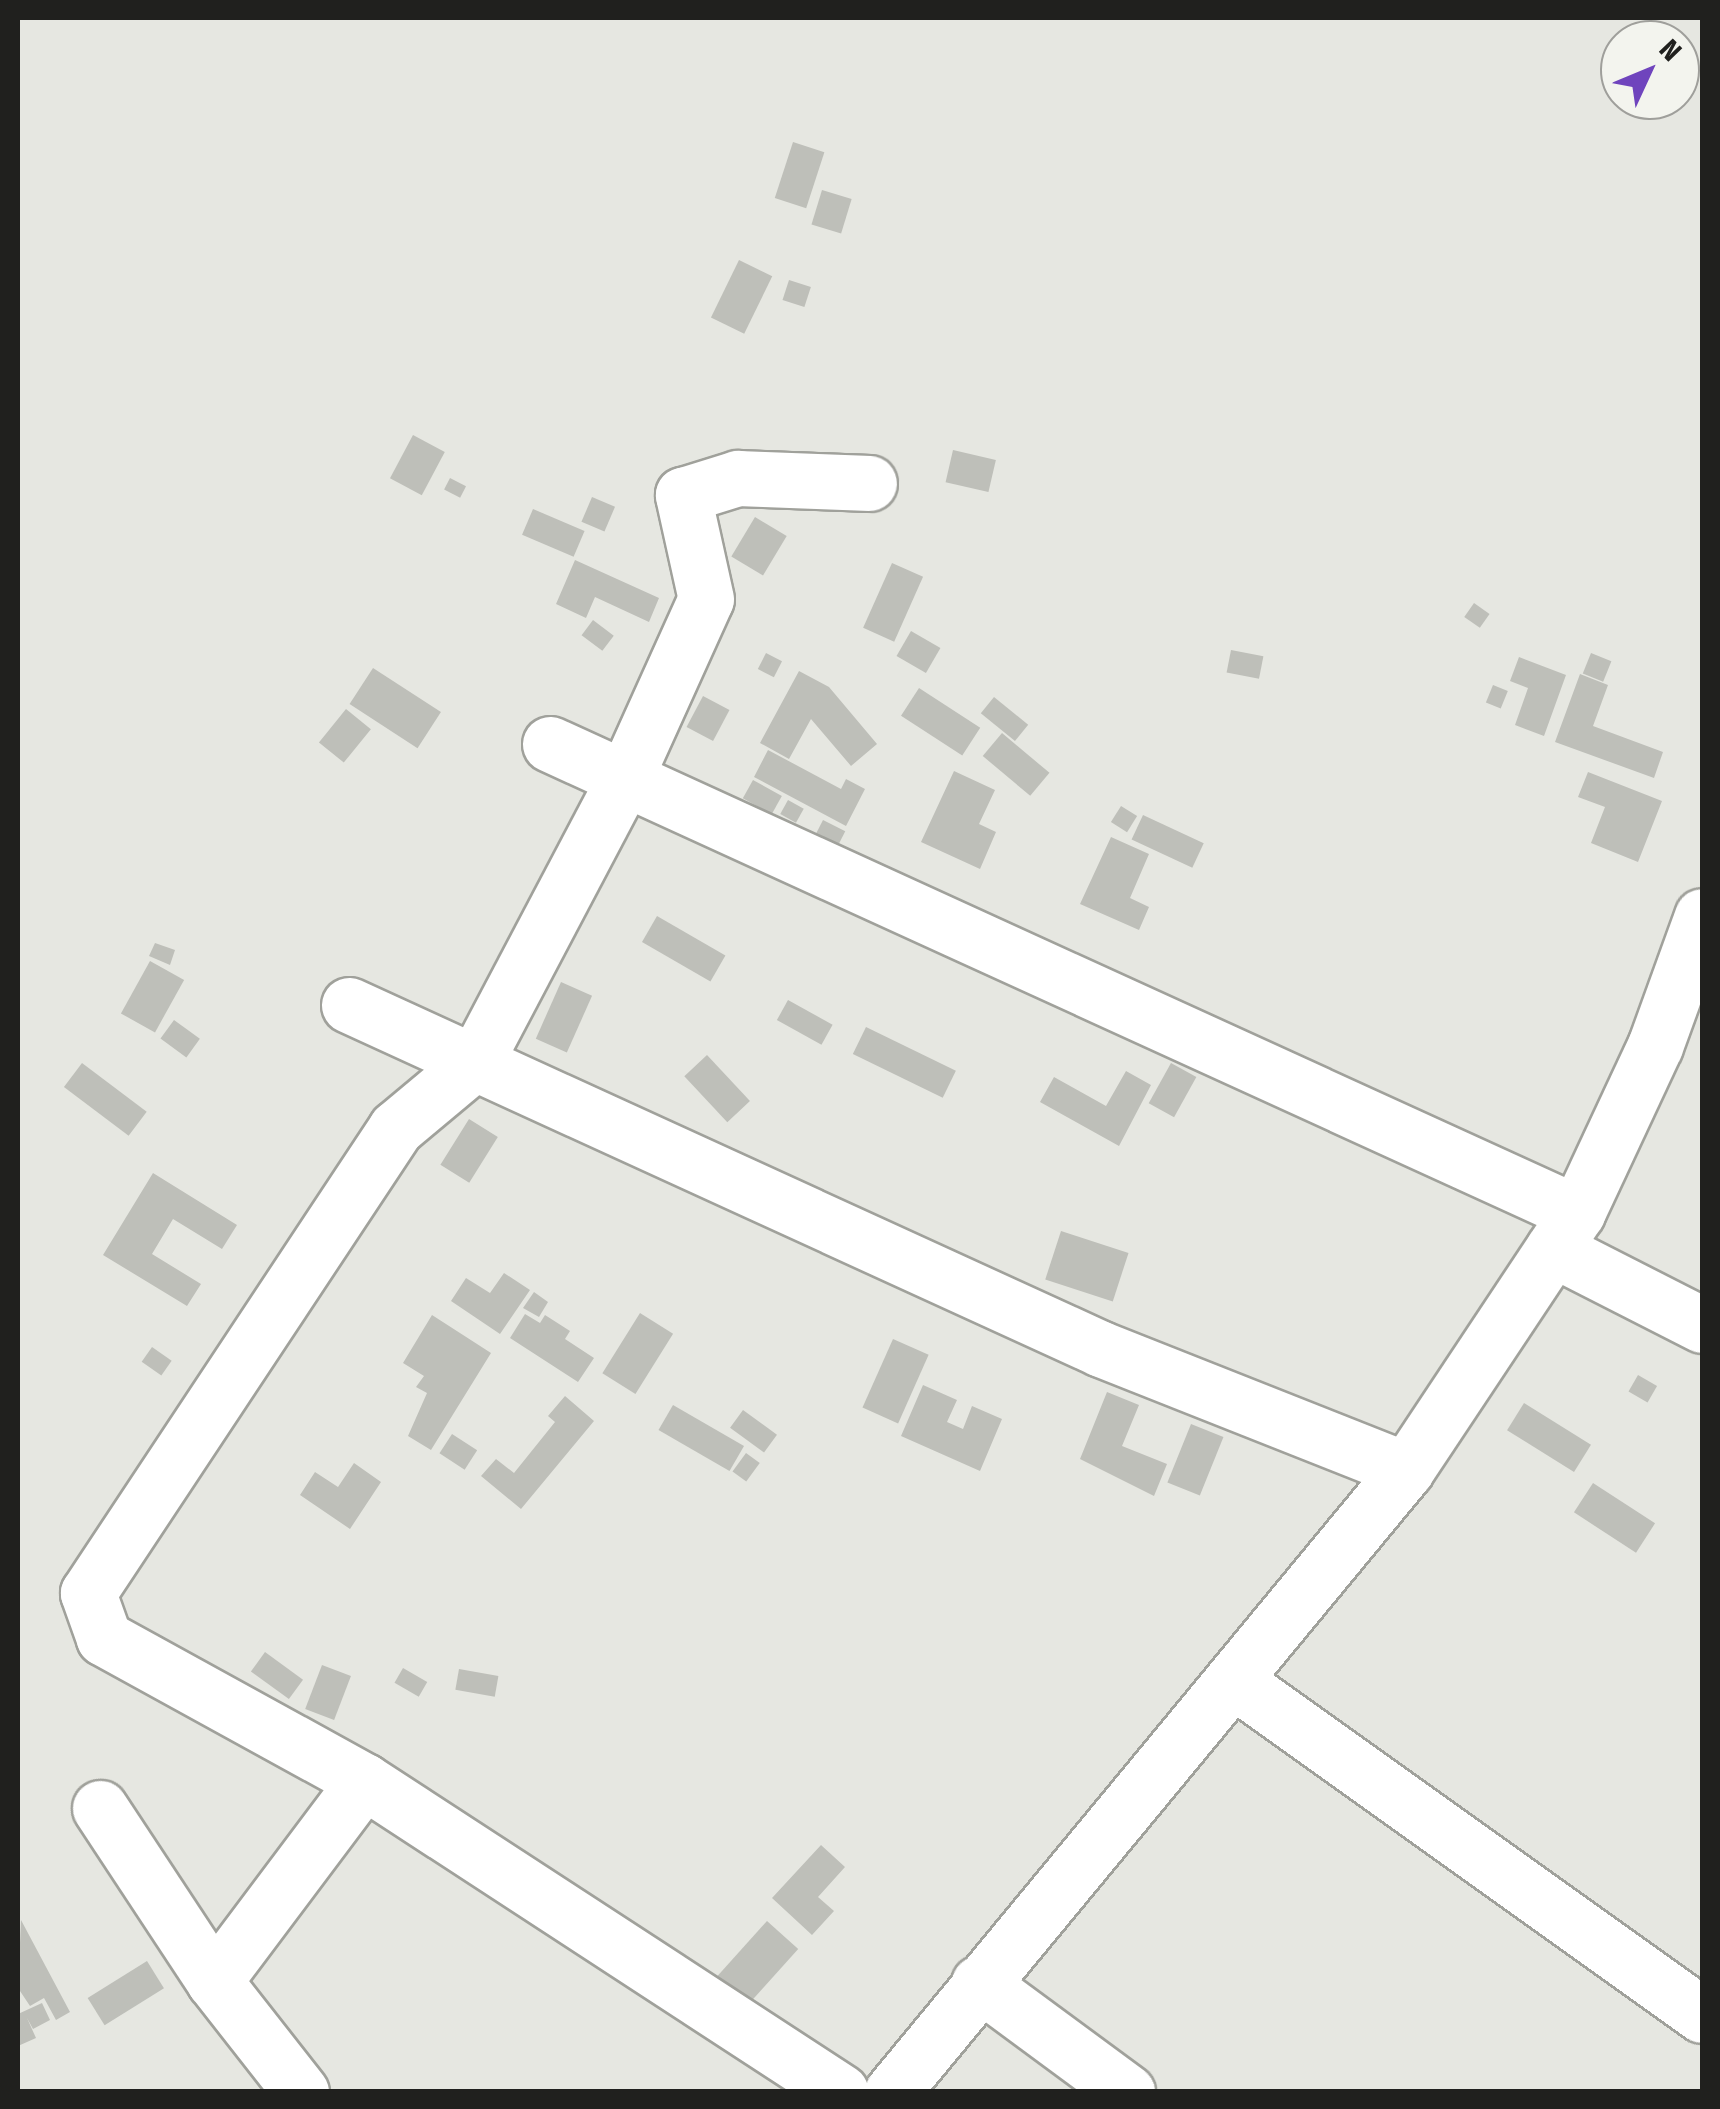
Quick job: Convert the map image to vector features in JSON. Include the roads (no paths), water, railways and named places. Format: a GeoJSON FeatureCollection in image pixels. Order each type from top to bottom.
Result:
{"type":"FeatureCollection","features":[{"type":"Feature","properties":{"kind":"street"},"geometry":{"type":"LineString","coordinates":[[841,2092],[364,1782],[104,1638],[88,1592],[396,1128],[475,1062],[625,778],[706,600],[684,494],[738,478],[869,483]]}},
{"type":"Feature","properties":{"kind":"street"},"geometry":{"type":"LineString","coordinates":[[550,744],[1565,1231],[1702,1325]]}},
{"type":"Feature","properties":{"kind":"street"},"geometry":{"type":"LineString","coordinates":[[892,2092],[978,1983],[1406,1470],[1565,1231],[1655,1046],[1702,916]]}},
{"type":"Feature","properties":{"kind":"street"},"geometry":{"type":"LineString","coordinates":[[349,1005],[1100,1348],[1406,1470]]}},
{"type":"Feature","properties":{"kind":"street"},"geometry":{"type":"LineString","coordinates":[[1234,1680],[1702,2015]]}},
{"type":"Feature","properties":{"kind":"street"},"geometry":{"type":"LineString","coordinates":[[214,1981],[364,1782]]}},
{"type":"Feature","properties":{"kind":"street"},"geometry":{"type":"LineString","coordinates":[[100,1808],[214,1981],[301,2092]]}},
{"type":"Feature","properties":{"kind":"street"},"geometry":{"type":"LineString","coordinates":[[978,1983],[1127,2092]]}}]}
